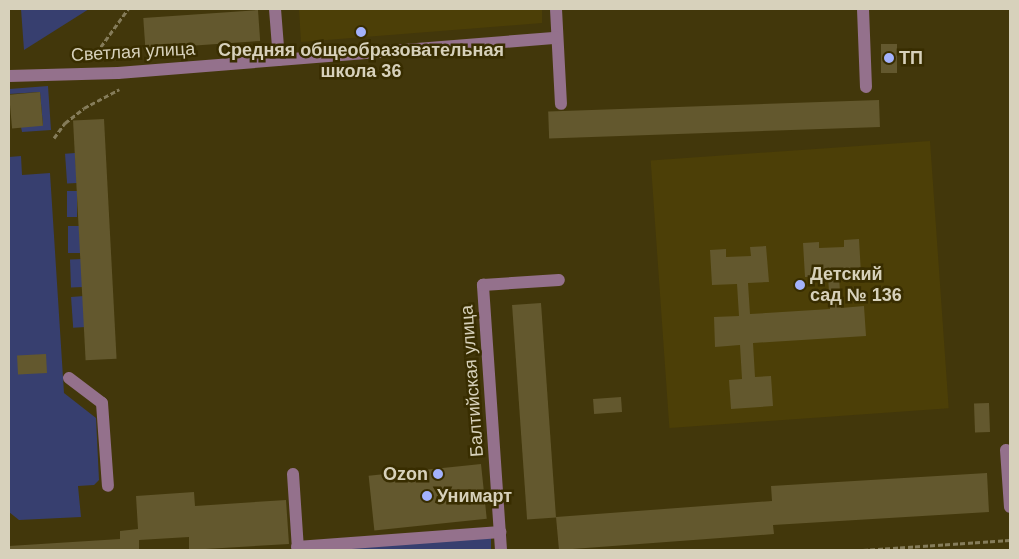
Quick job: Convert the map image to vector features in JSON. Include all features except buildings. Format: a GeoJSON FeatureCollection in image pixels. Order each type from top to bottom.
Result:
{"type":"FeatureCollection","features":[{"type":"Feature","properties":{"kind":"street"},"geometry":{"type":"LineString","coordinates":[[275,9],[279,60]]}},
{"type":"Feature","properties":{"kind":"street"},"geometry":{"type":"LineString","coordinates":[[556,9],[561,104]]}},
{"type":"Feature","properties":{"kind":"street"},"geometry":{"type":"LineString","coordinates":[[863,9],[866,87]]}},
{"type":"Feature","properties":{"kind":"street","name":"Светлая улица"},"geometry":{"type":"LineString","coordinates":[[9,76],[63,73],[82,75],[557,38]]}},
{"type":"Feature","properties":{"kind":"street","name":"Балтийская улица"},"geometry":{"type":"LineString","coordinates":[[501,550],[483,286],[559,280]]}},
{"type":"Feature","properties":{"kind":"street"},"geometry":{"type":"LineString","coordinates":[[69,378],[102,403],[108,486]]}},
{"type":"Feature","properties":{"kind":"street"},"geometry":{"type":"LineString","coordinates":[[1006,450],[1010,507]]}},
{"type":"Feature","properties":{"kind":"street"},"geometry":{"type":"LineString","coordinates":[[293,474],[298,548],[500,532]]}},
{"type":"Feature","properties":{"kind":"path"},"geometry":{"type":"LineString","coordinates":[[82,75],[128,9]]}},
{"type":"Feature","properties":{"kind":"path"},"geometry":{"type":"LineString","coordinates":[[54,138],[84,108],[119,90]]}},
{"type":"Feature","properties":{"kind":"path"},"geometry":{"type":"LineString","coordinates":[[863,550],[1010,540]]}},
{"type":"Feature","properties":{"kind":"shaded area"},"geometry":{"type":"Polygon","coordinates":[[[21,9],[89,9],[24,50],[21,9]]]}},
{"type":"Feature","properties":{"kind":"shaded area","name":"Средняя общеобразовательная школа 36"},"geometry":{"type":"Polygon","coordinates":[[[299,9],[542,9],[542,23],[301,42],[299,9]]]}},
{"type":"Feature","properties":{"kind":"shaded area"},"geometry":{"type":"Polygon","coordinates":[[[48,86],[51,130],[22,132],[21,127],[43,125],[40,92],[9,94],[9,89],[48,86]]]}},
{"type":"Feature","properties":{"kind":"shaded area","name":"Детский сад № 136"},"geometry":{"type":"Polygon","coordinates":[[[930,141],[949,408],[669,428],[651,161],[930,141]]]}},
{"type":"Feature","properties":{"kind":"shaded area"},"geometry":{"type":"Polygon","coordinates":[[[75,153],[77,183],[67,184],[65,154],[75,153]]]}},
{"type":"Feature","properties":{"kind":"shaded area"},"geometry":{"type":"Polygon","coordinates":[[[21,156],[22,175],[50,173],[64,393],[96,418],[99,480],[94,485],[78,486],[81,517],[19,520],[9,512],[9,157],[21,156]]]}},
{"type":"Feature","properties":{"kind":"shaded area"},"geometry":{"type":"Polygon","coordinates":[[[67,191],[77,191],[77,217],[67,217],[67,191]]]}},
{"type":"Feature","properties":{"kind":"shaded area"},"geometry":{"type":"Polygon","coordinates":[[[68,226],[80,226],[80,253],[68,253],[68,226]]]}},
{"type":"Feature","properties":{"kind":"shaded area"},"geometry":{"type":"Polygon","coordinates":[[[70,259],[82,259],[83,287],[71,287],[70,259]]]}},
{"type":"Feature","properties":{"kind":"shaded area"},"geometry":{"type":"Polygon","coordinates":[[[84,296],[86,327],[73,328],[71,297],[84,296]]]}},
{"type":"Feature","properties":{"kind":"shaded area"},"geometry":{"type":"Polygon","coordinates":[[[491,537],[491,550],[310,550],[491,537]]]}},
{"type":"Feature","properties":{"kind":"place","name":"Средняя общеобразовательная школа 36"},"geometry":{"type":"Point","coordinates":[361,32]}},
{"type":"Feature","properties":{"kind":"place","name":"ТП"},"geometry":{"type":"Point","coordinates":[889,58]}},
{"type":"Feature","properties":{"kind":"place","name":"Детский сад № 136"},"geometry":{"type":"Point","coordinates":[800,285]}},
{"type":"Feature","properties":{"kind":"place","name":"Ozon"},"geometry":{"type":"Point","coordinates":[438,474]}},
{"type":"Feature","properties":{"kind":"place","name":"Унимарт"},"geometry":{"type":"Point","coordinates":[427,496]}}]}
